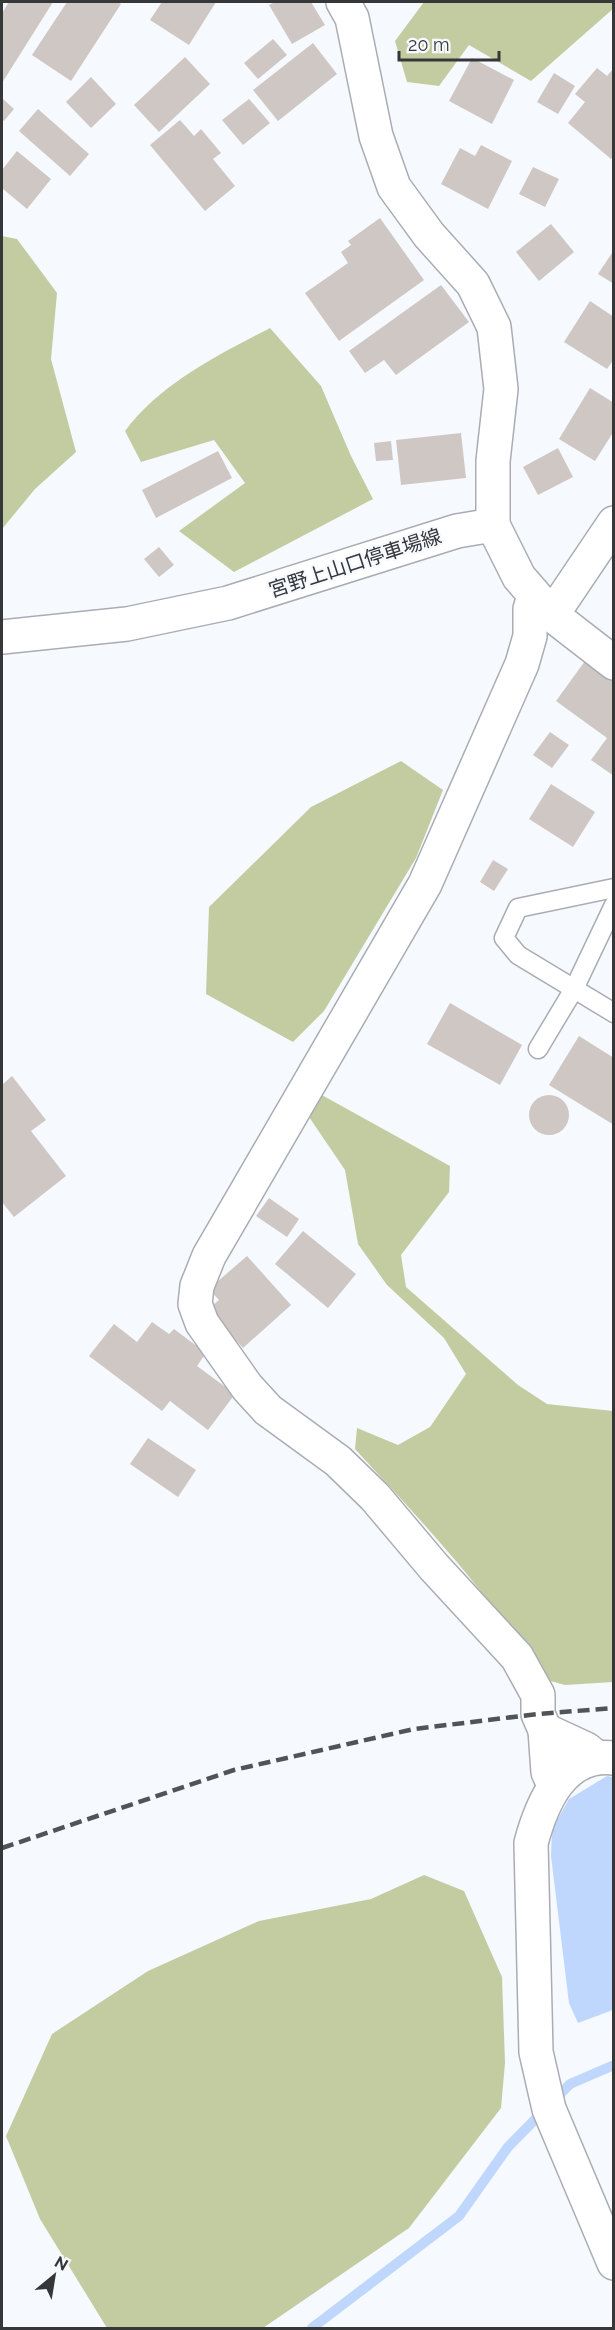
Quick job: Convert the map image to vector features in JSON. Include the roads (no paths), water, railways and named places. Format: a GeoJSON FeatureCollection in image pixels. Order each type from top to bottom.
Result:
{"type":"FeatureCollection","features":[{"type":"Feature","properties":{"kind":"street"},"geometry":{"type":"LineString","coordinates":[[343,2],[352,18],[376,136],[394,187],[429,235],[473,284],[494,327],[501,389],[493,461],[493,525],[519,577],[543,605],[614,663]]}},
{"type":"Feature","properties":{"kind":"street"},"geometry":{"type":"LineString","coordinates":[[554,1785],[548,1772],[545,1730],[538,1714],[538,1695],[517,1657],[434,1567],[375,1497],[338,1461],[268,1410],[247,1387],[202,1323],[195,1304],[197,1286],[209,1256],[425,884],[522,664],[530,636],[530,609],[543,605],[614,523]]}},
{"type":"Feature","properties":{"kind":"street","name":"宮野上山口停車場線"},"geometry":{"type":"LineString","coordinates":[[2,637],[127,624],[228,603],[457,531],[493,525]]}},
{"type":"Feature","properties":{"kind":"street"},"geometry":{"type":"LineString","coordinates":[[545,1730],[605,1757]]}},
{"type":"Feature","properties":{"kind":"street"},"geometry":{"type":"LineString","coordinates":[[605,1757],[572,1768],[554,1785],[539,1811],[531,1843],[536,2052],[549,2109],[614,2263]]}},
{"type":"Feature","properties":{"kind":"lane"},"geometry":{"type":"LineString","coordinates":[[614,888],[518,908],[504,938],[518,955],[614,1013]]}},
{"type":"Feature","properties":{"kind":"lane"},"geometry":{"type":"LineString","coordinates":[[538,1049],[574,989],[614,905]]}},
{"type":"Feature","properties":{"kind":"water"},"geometry":{"type":"Polygon","coordinates":[[[607,1776],[613,1777],[613,2010],[578,2023],[569,2003],[551,1856],[552,1829],[569,1799],[607,1776]]]}},
{"type":"Feature","properties":{"kind":"waterway"},"geometry":{"type":"LineString","coordinates":[[312,2328],[459,2216],[508,2147],[570,2084],[614,2065]]}},
{"type":"Feature","properties":{"kind":"railway"},"geometry":{"type":"LineString","coordinates":[[2,1848],[234,1770],[414,1729],[538,1714],[614,1708]]}}]}
